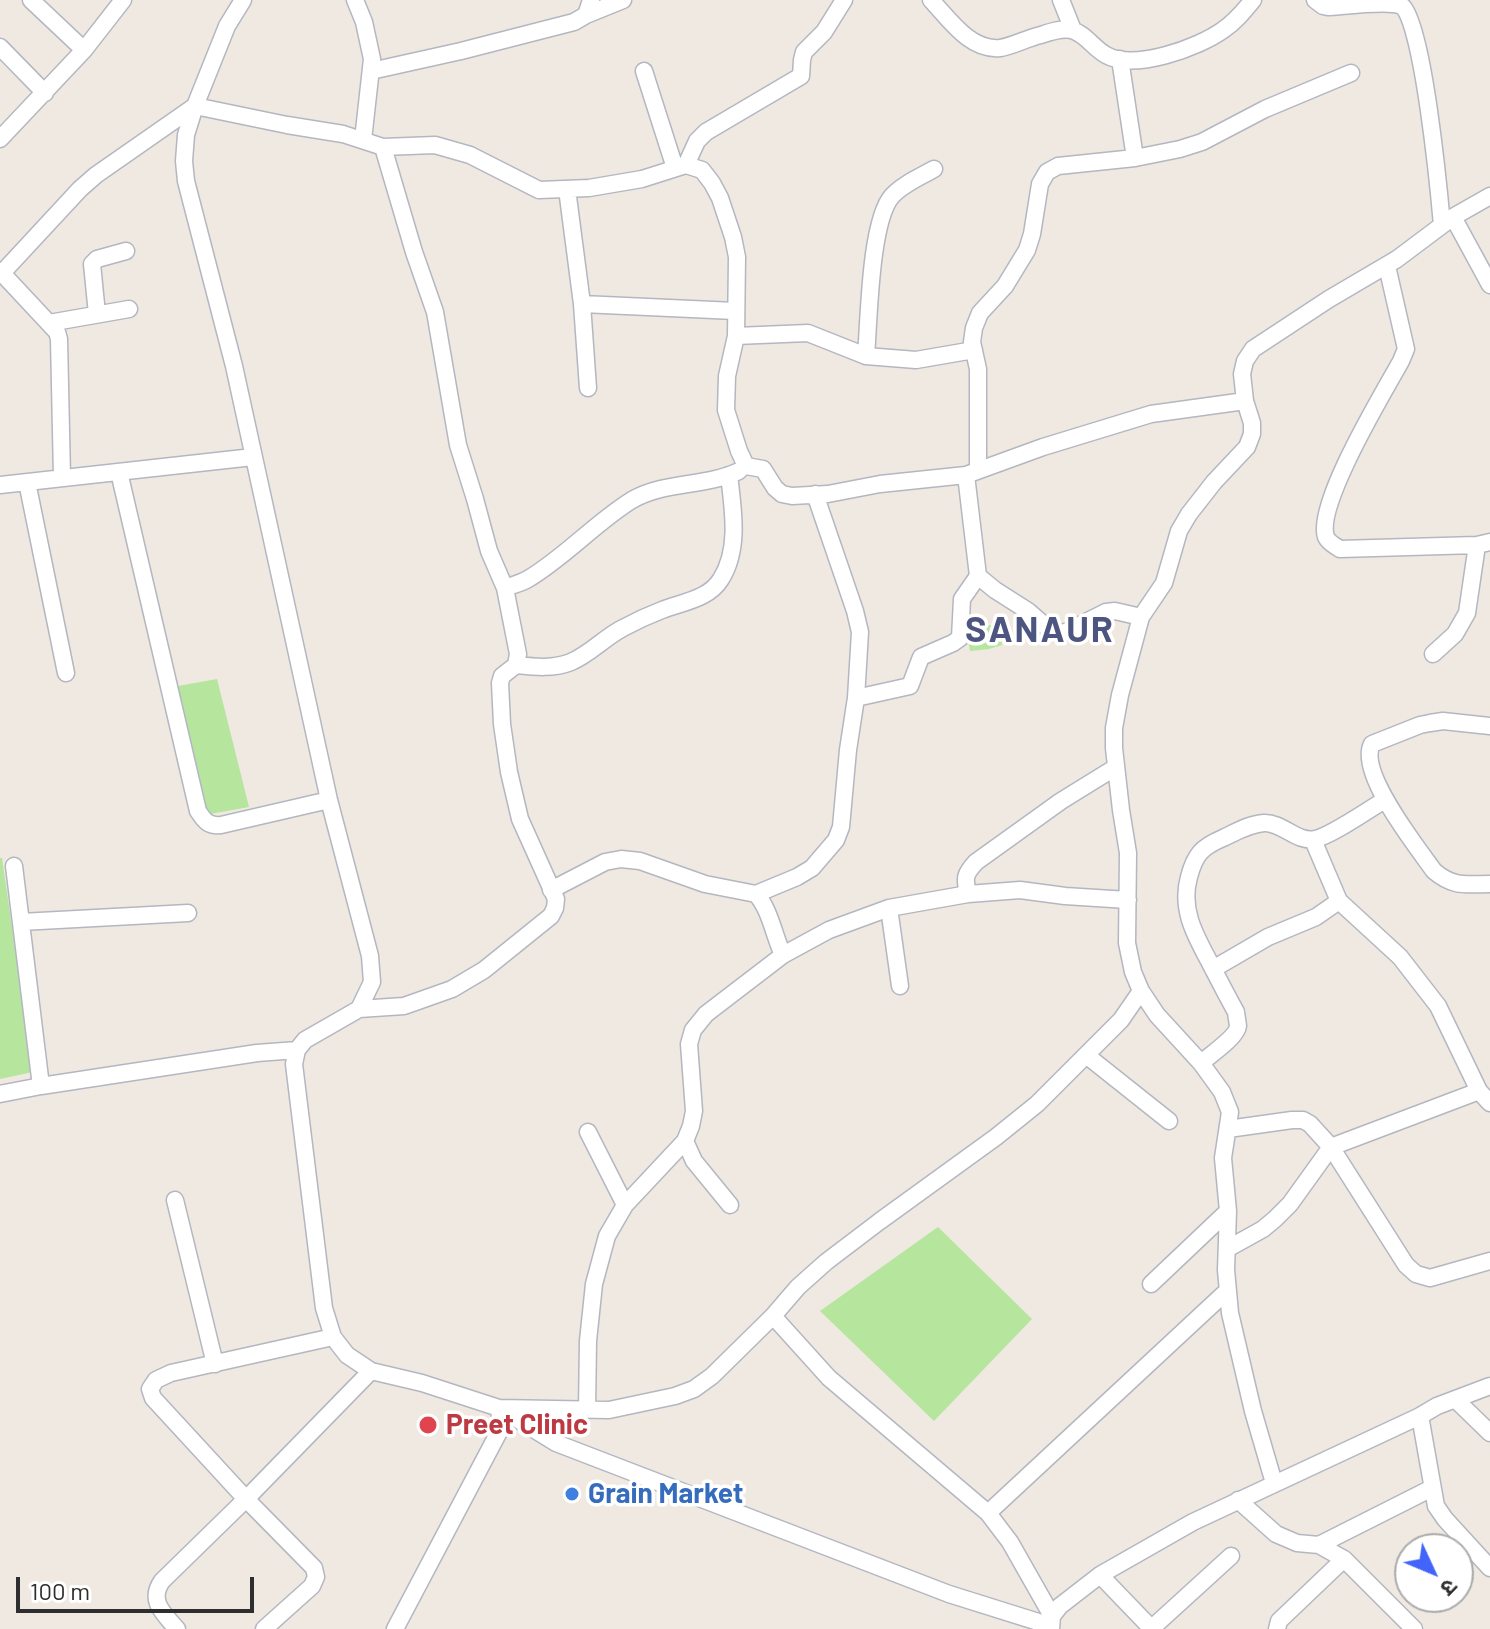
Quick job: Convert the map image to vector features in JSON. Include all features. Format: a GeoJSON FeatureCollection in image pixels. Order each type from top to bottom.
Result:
{"type":"FeatureCollection","features":[{"type":"Feature","properties":{"kind":"street"},"geometry":{"type":"LineString","coordinates":[[31,0],[84,50]]}},
{"type":"Feature","properties":{"kind":"street"},"geometry":{"type":"LineString","coordinates":[[0,139],[84,50],[123,0]]}},
{"type":"Feature","properties":{"kind":"street"},"geometry":{"type":"LineString","coordinates":[[243,0],[227,26],[195,106],[186,135],[186,181],[234,366],[329,800],[370,956],[372,982],[359,1009]]}},
{"type":"Feature","properties":{"kind":"street"},"geometry":{"type":"LineString","coordinates":[[355,0],[364,22],[372,59],[363,140]]}},
{"type":"Feature","properties":{"kind":"street"},"geometry":{"type":"LineString","coordinates":[[371,71],[560,26],[574,22],[588,7],[623,0]]}},
{"type":"Feature","properties":{"kind":"street"},"geometry":{"type":"LineString","coordinates":[[680,167],[706,132],[801,76],[804,52],[824,32],[844,0]]}},
{"type":"Feature","properties":{"kind":"street"},"geometry":{"type":"LineString","coordinates":[[931,0],[971,40],[986,47],[1001,48],[1061,29],[1073,30],[1106,55],[1138,60],[1159,57],[1204,42],[1237,18],[1253,0]]}},
{"type":"Feature","properties":{"kind":"street"},"geometry":{"type":"LineString","coordinates":[[1061,0],[1073,30]]}},
{"type":"Feature","properties":{"kind":"street"},"geometry":{"type":"LineString","coordinates":[[1315,0],[1328,7],[1387,1],[1405,9],[1417,46],[1447,221],[1490,285]]}},
{"type":"Feature","properties":{"kind":"street"},"geometry":{"type":"LineString","coordinates":[[0,47],[45,93]]}},
{"type":"Feature","properties":{"kind":"street"},"geometry":{"type":"LineString","coordinates":[[1120,59],[1135,158]]}},
{"type":"Feature","properties":{"kind":"street"},"geometry":{"type":"LineString","coordinates":[[644,71],[680,167]]}},
{"type":"Feature","properties":{"kind":"street"},"geometry":{"type":"LineString","coordinates":[[856,698],[910,686],[921,657],[960,638],[962,599],[978,576],[972,472],[978,369],[972,342],[974,328],[980,313],[1005,286],[1027,250],[1040,184],[1047,172],[1058,166],[1135,158],[1202,142],[1265,109],[1351,73]]}},
{"type":"Feature","properties":{"kind":"street"},"geometry":{"type":"LineString","coordinates":[[62,477],[61,347],[57,332],[1,272],[96,175],[195,106],[343,134],[383,147],[435,145],[470,155],[539,190],[589,188],[642,179],[680,167],[702,170],[720,198],[737,257],[736,336],[727,376],[726,410],[746,466]]}},
{"type":"Feature","properties":{"kind":"street"},"geometry":{"type":"LineString","coordinates":[[383,147],[435,312],[458,445],[489,551],[505,588],[518,654],[516,665]]}},
{"type":"Feature","properties":{"kind":"street"},"geometry":{"type":"LineString","coordinates":[[866,356],[873,258],[883,210],[889,198],[900,188],[934,169]]}},
{"type":"Feature","properties":{"kind":"street"},"geometry":{"type":"LineString","coordinates":[[567,189],[582,304],[588,388]]}},
{"type":"Feature","properties":{"kind":"street"},"geometry":{"type":"LineString","coordinates":[[1274,1483],[1230,1313],[1226,1270],[1228,1211],[1223,1158],[1230,1112],[1222,1092],[1201,1063],[1157,1015],[1133,972],[1127,943],[1128,853],[1114,728],[1141,617],[1164,583],[1176,539],[1189,514],[1247,447],[1252,434],[1242,374],[1245,361],[1253,349],[1329,299],[1387,266],[1447,221],[1490,196]]}},
{"type":"Feature","properties":{"kind":"street"},"geometry":{"type":"LineString","coordinates":[[97,314],[92,264],[97,259],[126,251]]}},
{"type":"Feature","properties":{"kind":"street"},"geometry":{"type":"LineString","coordinates":[[1387,266],[1406,349],[1341,471],[1325,523],[1325,535],[1340,549],[1483,544],[1467,613],[1455,634],[1433,654]]}},
{"type":"Feature","properties":{"kind":"street"},"geometry":{"type":"LineString","coordinates":[[582,304],[735,311]]}},
{"type":"Feature","properties":{"kind":"street"},"geometry":{"type":"LineString","coordinates":[[49,323],[129,309]]}},
{"type":"Feature","properties":{"kind":"street"},"geometry":{"type":"LineString","coordinates":[[736,336],[808,333],[866,356],[916,360],[974,350]]}},
{"type":"Feature","properties":{"kind":"street"},"geometry":{"type":"LineString","coordinates":[[505,588],[527,579],[632,500],[675,485],[729,475],[746,466],[763,469],[782,494],[828,494],[972,472],[1151,414],[1245,401]]}},
{"type":"Feature","properties":{"kind":"street"},"geometry":{"type":"LineString","coordinates":[[0,485],[253,457]]}},
{"type":"Feature","properties":{"kind":"street"},"geometry":{"type":"LineString","coordinates":[[119,472],[198,811],[204,821],[212,826],[221,825],[329,800]]}},
{"type":"Feature","properties":{"kind":"street"},"geometry":{"type":"LineString","coordinates":[[729,475],[734,520],[730,556],[715,588],[619,629],[573,661],[555,667],[516,665],[502,676],[502,724],[509,772],[520,819],[556,899],[551,916],[467,981],[404,1006],[359,1009],[305,1040],[297,1050],[294,1064],[324,1308],[333,1337],[347,1355],[371,1371],[422,1383],[499,1408],[556,1443],[949,1594],[1051,1624]]}},
{"type":"Feature","properties":{"kind":"street"},"geometry":{"type":"LineString","coordinates":[[27,482],[66,673]]}},
{"type":"Feature","properties":{"kind":"street"},"geometry":{"type":"LineString","coordinates":[[551,890],[605,862],[621,859],[640,861],[705,884],[756,894],[812,868],[836,840],[841,827],[856,698],[860,632],[815,494]]}},
{"type":"Feature","properties":{"kind":"street"},"geometry":{"type":"LineString","coordinates":[[978,576],[1051,631],[1066,632],[1106,612],[1141,617]]}},
{"type":"Feature","properties":{"kind":"street"},"geometry":{"type":"LineString","coordinates":[[1490,726],[1443,721],[1430,723],[1372,744],[1368,750],[1368,760],[1385,800],[1434,871],[1445,881],[1457,884],[1490,884]]}},
{"type":"Feature","properties":{"kind":"street"},"geometry":{"type":"LineString","coordinates":[[968,894],[965,880],[976,862],[1061,801],[1116,767]]}},
{"type":"Feature","properties":{"kind":"street"},"geometry":{"type":"LineString","coordinates":[[1201,1063],[1235,1033],[1238,1025],[1236,1012],[1193,932],[1186,901],[1185,891],[1192,864],[1201,850],[1252,825],[1267,823],[1313,840],[1385,800]]}},
{"type":"Feature","properties":{"kind":"street"},"geometry":{"type":"LineString","coordinates":[[1227,1249],[1275,1219],[1290,1204],[1331,1147],[1484,1097],[1438,1006],[1400,957],[1339,901],[1313,840]]}},
{"type":"Feature","properties":{"kind":"street"},"geometry":{"type":"LineString","coordinates":[[14,866],[41,1086]]}},
{"type":"Feature","properties":{"kind":"street"},"geometry":{"type":"LineString","coordinates":[[587,1410],[588,1341],[594,1284],[607,1236],[625,1205],[685,1141],[694,1111],[689,1044],[693,1030],[706,1014],[783,955],[829,930],[889,908],[968,894],[1020,890],[1128,900]]}},
{"type":"Feature","properties":{"kind":"street"},"geometry":{"type":"LineString","coordinates":[[756,894],[766,910],[783,955]]}},
{"type":"Feature","properties":{"kind":"street"},"geometry":{"type":"LineString","coordinates":[[1213,969],[1268,937],[1316,917],[1339,901]]}},
{"type":"Feature","properties":{"kind":"street"},"geometry":{"type":"LineString","coordinates":[[889,908],[900,986]]}},
{"type":"Feature","properties":{"kind":"street"},"geometry":{"type":"LineString","coordinates":[[21,922],[188,913]]}},
{"type":"Feature","properties":{"kind":"street"},"geometry":{"type":"LineString","coordinates":[[499,1408],[609,1410],[694,1389],[712,1376],[826,1262],[1037,1104],[1121,1020],[1141,991]]}},
{"type":"Feature","properties":{"kind":"street"},"geometry":{"type":"LineString","coordinates":[[0,1094],[257,1053],[297,1050]]}},
{"type":"Feature","properties":{"kind":"street"},"geometry":{"type":"LineString","coordinates":[[1086,1055],[1169,1121]]}},
{"type":"Feature","properties":{"kind":"street"},"geometry":{"type":"LineString","coordinates":[[1228,1129],[1292,1120],[1310,1124],[1331,1147],[1406,1265],[1416,1274],[1430,1278],[1490,1261]]}},
{"type":"Feature","properties":{"kind":"street"},"geometry":{"type":"LineString","coordinates":[[588,1132],[625,1205]]}},
{"type":"Feature","properties":{"kind":"street"},"geometry":{"type":"LineString","coordinates":[[685,1141],[694,1161],[730,1205]]}},
{"type":"Feature","properties":{"kind":"street"},"geometry":{"type":"LineString","coordinates":[[175,1200],[215,1364]]}},
{"type":"Feature","properties":{"kind":"street"},"geometry":{"type":"LineString","coordinates":[[1151,1284],[1228,1211]]}},
{"type":"Feature","properties":{"kind":"street"},"geometry":{"type":"LineString","coordinates":[[988,1513],[1228,1290]]}},
{"type":"Feature","properties":{"kind":"street"},"geometry":{"type":"LineString","coordinates":[[773,1316],[829,1378],[988,1513],[1010,1542],[1051,1624]]}},
{"type":"Feature","properties":{"kind":"street"},"geometry":{"type":"LineString","coordinates":[[264,1629],[312,1586],[316,1577],[314,1568],[153,1398],[150,1389],[156,1380],[171,1373],[333,1337]]}},
{"type":"Feature","properties":{"kind":"street"},"geometry":{"type":"LineString","coordinates":[[177,1629],[158,1608],[155,1599],[157,1588],[371,1371]]}},
{"type":"Feature","properties":{"kind":"street"},"geometry":{"type":"LineString","coordinates":[[1051,1624],[1060,1606],[1100,1575],[1193,1522],[1437,1406],[1490,1386]]}},
{"type":"Feature","properties":{"kind":"street"},"geometry":{"type":"LineString","coordinates":[[1455,1399],[1490,1433]]}},
{"type":"Feature","properties":{"kind":"street"},"geometry":{"type":"LineString","coordinates":[[395,1629],[501,1428],[499,1408]]}},
{"type":"Feature","properties":{"kind":"street"},"geometry":{"type":"LineString","coordinates":[[1420,1416],[1436,1506],[1490,1568]]}},
{"type":"Feature","properties":{"kind":"street"},"geometry":{"type":"LineString","coordinates":[[1319,1545],[1432,1488]]}},
{"type":"Feature","properties":{"kind":"street"},"geometry":{"type":"LineString","coordinates":[[1238,1500],[1276,1534],[1297,1543],[1319,1545],[1344,1559],[1414,1629]]}},
{"type":"Feature","properties":{"kind":"street"},"geometry":{"type":"LineString","coordinates":[[1100,1575],[1152,1629],[1231,1556]]}},
{"type":"Feature","properties":{"kind":"street"},"geometry":{"type":"LineString","coordinates":[[1277,1629],[1279,1621],[1344,1559]]}},
{"type":"Feature","properties":{"kind":"green space"},"geometry":{"type":"Polygon","coordinates":[[[999,624],[1002,645],[970,651],[966,628],[999,624]]]}},
{"type":"Feature","properties":{"kind":"green space"},"geometry":{"type":"Polygon","coordinates":[[[217,679],[249,807],[194,817],[167,688],[217,679]]]}},
{"type":"Feature","properties":{"kind":"green space"},"geometry":{"type":"Polygon","coordinates":[[[0,858],[33,1072],[0,1079],[0,858]]]}},
{"type":"Feature","properties":{"kind":"green space"},"geometry":{"type":"Polygon","coordinates":[[[938,1227],[1032,1319],[934,1421],[820,1311],[938,1227]]]}},
{"type":"Feature","properties":{"kind":"place","name":"Preet Clinic"},"geometry":{"type":"Point","coordinates":[428,1425]}},
{"type":"Feature","properties":{"kind":"place","name":"Grain Market"},"geometry":{"type":"Point","coordinates":[572,1494]}},
{"type":"Feature","properties":{"kind":"district","name":"SANAUR"},"geometry":{"type":"Point","coordinates":[1040,630]}}]}
